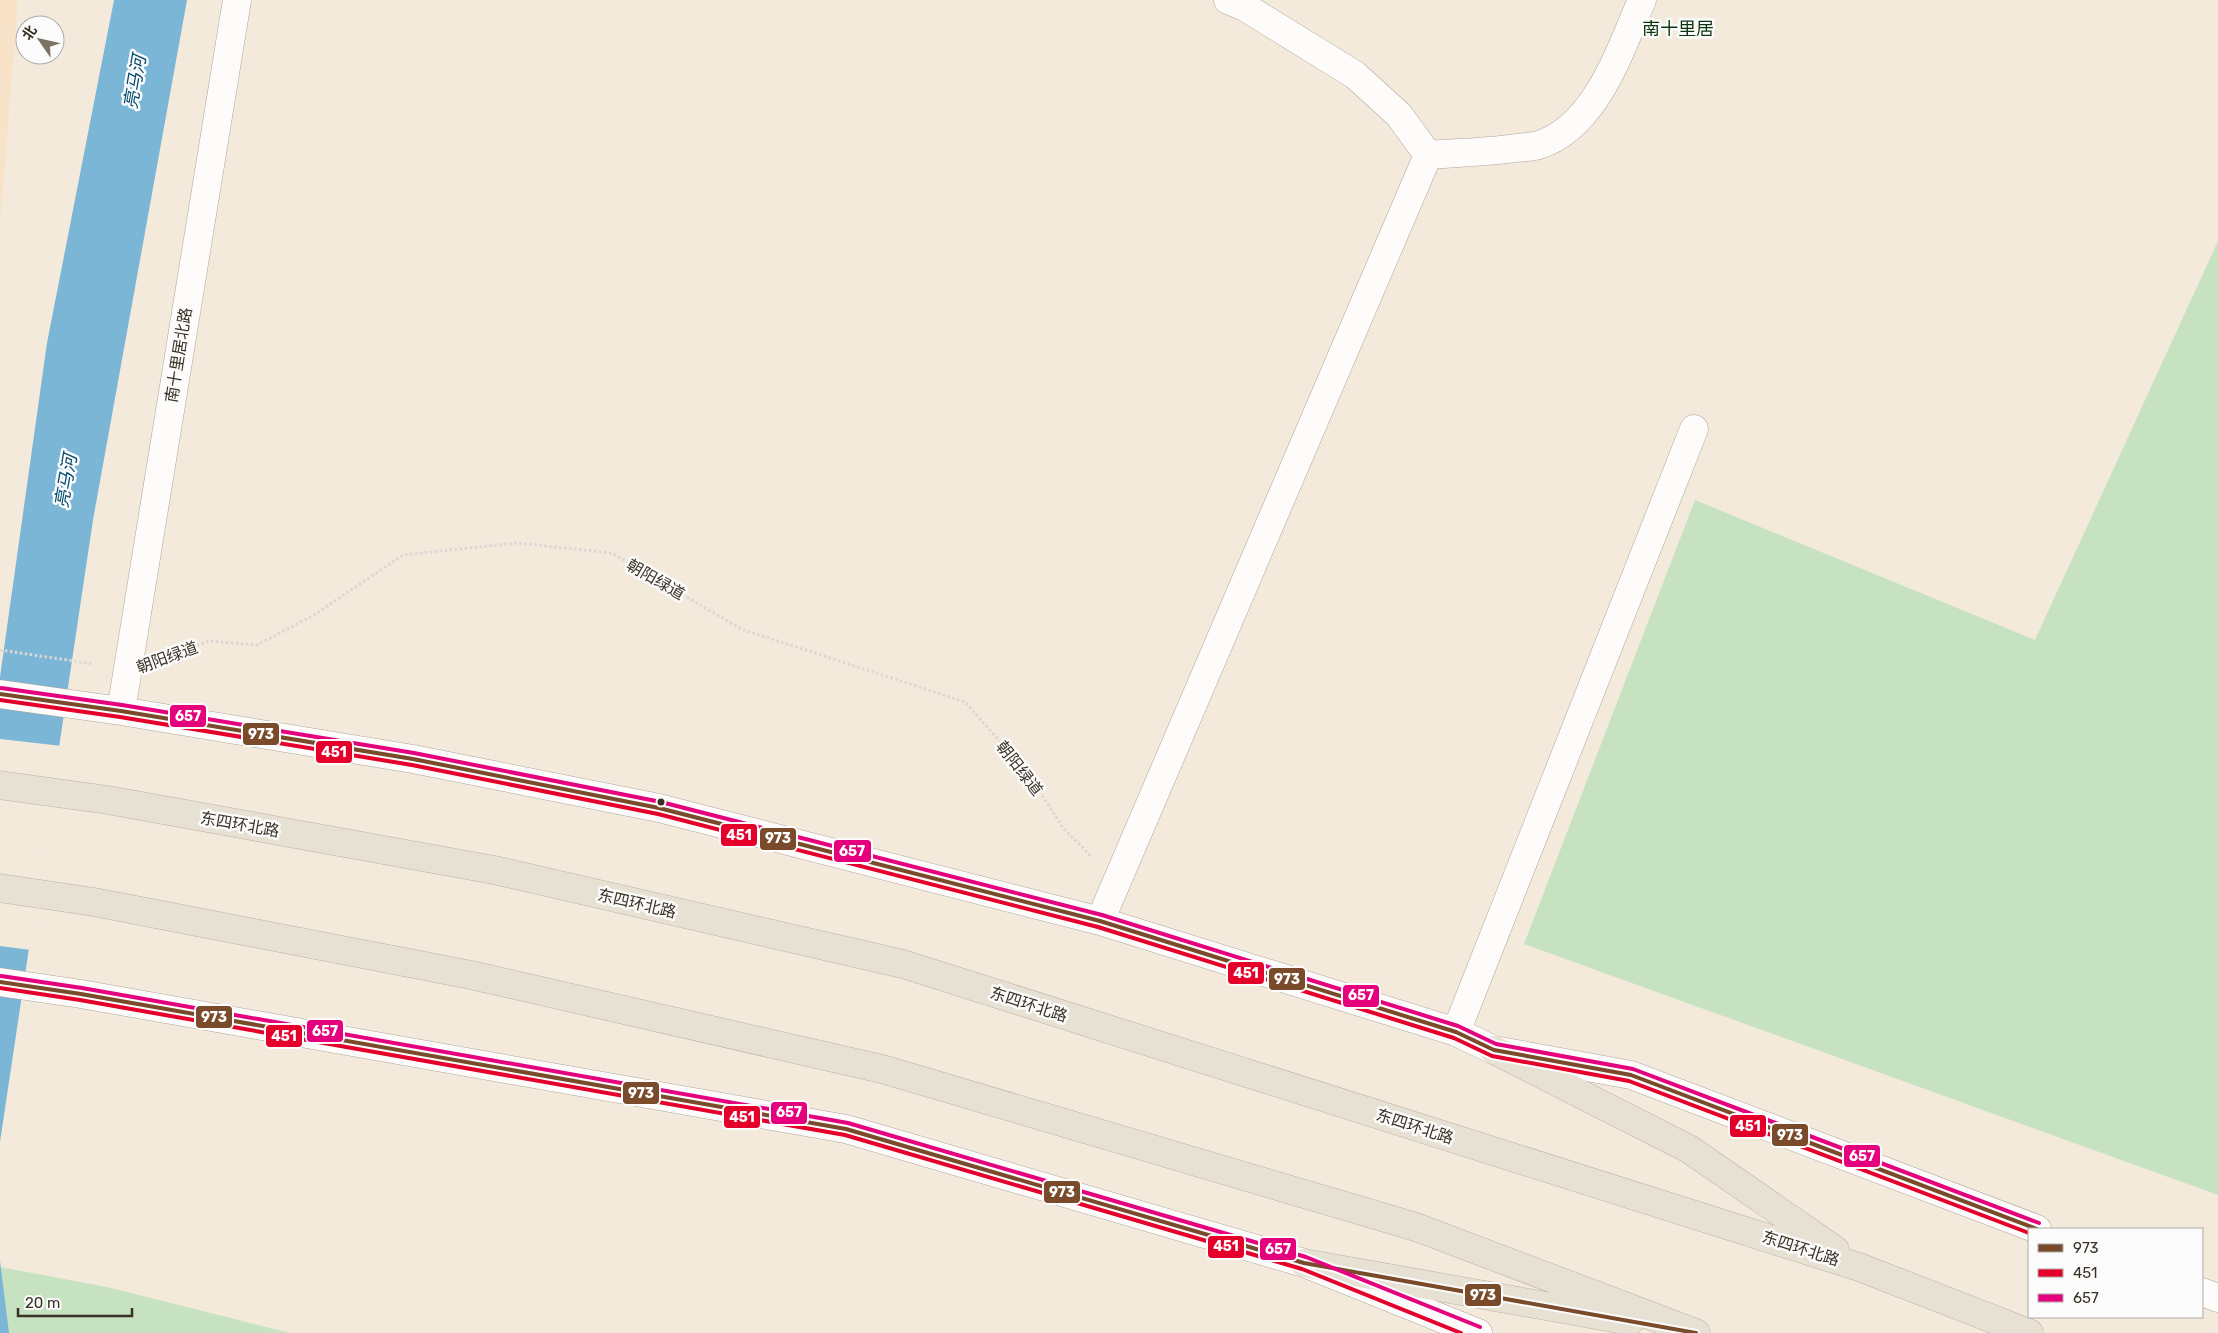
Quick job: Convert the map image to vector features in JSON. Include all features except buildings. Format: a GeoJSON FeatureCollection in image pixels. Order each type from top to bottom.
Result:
{"type":"FeatureCollection","features":[{"type":"Feature","properties":{"kind":"highway","name":"东四环北路"},"geometry":{"type":"LineString","coordinates":[[0,786],[108,800],[494,870],[903,964],[1859,1267],[2029,1333]]}},
{"type":"Feature","properties":{"kind":"highway"},"geometry":{"type":"LineString","coordinates":[[0,888],[94,902],[471,975],[882,1069],[1416,1226],[1695,1333]]}},
{"type":"Feature","properties":{"kind":"highway"},"geometry":{"type":"LineString","coordinates":[[1494,1050],[1689,1149],[1859,1267]]}},
{"type":"Feature","properties":{"kind":"highway"},"geometry":{"type":"LineString","coordinates":[[1304,1264],[1695,1333]]}},
{"type":"Feature","properties":{"kind":"street","name":"南十里居北路"},"geometry":{"type":"LineString","coordinates":[[112,710],[126,672],[237,0]]}},
{"type":"Feature","properties":{"kind":"street"},"geometry":{"type":"LineString","coordinates":[[1228,0],[1245,7],[1355,75],[1399,115],[1428,155]]}},
{"type":"Feature","properties":{"kind":"street"},"geometry":{"type":"LineString","coordinates":[[1428,155],[1497,151],[1539,145],[1568,130],[1588,108],[1609,74],[1642,0]]}},
{"type":"Feature","properties":{"kind":"street"},"geometry":{"type":"LineString","coordinates":[[1100,921],[1428,155]]}},
{"type":"Feature","properties":{"kind":"street"},"geometry":{"type":"LineString","coordinates":[[1456,1032],[1694,429]]}},
{"type":"Feature","properties":{"kind":"street"},"geometry":{"type":"LineString","coordinates":[[0,694],[112,710],[413,759],[659,808],[1100,921],[1456,1032],[1494,1050],[1631,1075],[2034,1228]]}},
{"type":"Feature","properties":{"kind":"street"},"geometry":{"type":"LineString","coordinates":[[0,982],[82,994],[846,1128],[1304,1264],[1478,1333]]}},
{"type":"Feature","properties":{"kind":"street"},"geometry":{"type":"LineString","coordinates":[[2203,1292],[2218,1298]]}},
{"type":"Feature","properties":{"kind":"path","name":"朝阳绿道"},"geometry":{"type":"LineString","coordinates":[[126,672],[209,642],[257,645],[314,615],[403,555],[517,544],[612,553],[741,629],[965,702],[1028,773],[1063,828],[1117,880]]}},
{"type":"Feature","properties":{"kind":"path"},"geometry":{"type":"LineString","coordinates":[[0,650],[97,665]]}},
{"type":"Feature","properties":{"kind":"shaded area"},"geometry":{"type":"Polygon","coordinates":[[[0,0],[18,0],[17,15],[15,15],[15,38],[0,226],[0,0]]]}},
{"type":"Feature","properties":{"kind":"green space"},"geometry":{"type":"Polygon","coordinates":[[[2218,241],[2218,1195],[1524,944],[1695,500],[2035,640],[2218,241]]]}},
{"type":"Feature","properties":{"kind":"green space"},"geometry":{"type":"Polygon","coordinates":[[[0,1267],[107,1287],[290,1333],[0,1333],[0,1267]]]}},
{"type":"Feature","properties":{"kind":"water","name":"亮马河"},"geometry":{"type":"Polygon","coordinates":[[[114,0],[187,0],[93,520],[0,1142],[0,677],[47,343],[114,0]]]}},
{"type":"Feature","properties":{"kind":"water"},"geometry":{"type":"Polygon","coordinates":[[[0,1261],[9,1333],[0,1333],[0,1261]]]}},
{"type":"Feature","properties":{"kind":"pier"},"geometry":{"type":"Polygon","coordinates":[[[0,739],[62,746],[31,950],[0,946],[0,739]]]}},
{"type":"Feature","properties":{"kind":"transit line","name":"657"},"geometry":{"type":"LineString","coordinates":[[1,688],[122,705],[414,753],[661,802],[1102,915],[1458,1026],[1496,1044],[1633,1069],[2039,1223]]}},
{"type":"Feature","properties":{"kind":"transit line","name":"973"},"geometry":{"type":"LineString","coordinates":[[0,694],[121,711],[413,759],[659,808],[1100,921],[1456,1032],[1494,1050],[1631,1075],[2034,1228]]}},
{"type":"Feature","properties":{"kind":"transit line","name":"451"},"geometry":{"type":"LineString","coordinates":[[0,700],[120,717],[412,765],[658,814],[1098,927],[1454,1038],[1492,1056],[1629,1081],[2028,1233]]}},
{"type":"Feature","properties":{"kind":"transit line","name":"657"},"geometry":{"type":"LineString","coordinates":[[1,976],[82,988],[848,1123],[1306,1257],[1480,1327]]}},
{"type":"Feature","properties":{"kind":"transit line","name":"973"},"geometry":{"type":"LineString","coordinates":[[0,982],[81,994],[846,1129],[1304,1263],[1696,1333]]}},
{"type":"Feature","properties":{"kind":"transit line","name":"451"},"geometry":{"type":"LineString","coordinates":[[0,988],[80,1000],[845,1135],[1302,1269],[1461,1333]]}},
{"type":"Feature","properties":{"kind":"district","name":"南十里居"},"geometry":{"type":"Point","coordinates":[1678,29]}}]}
